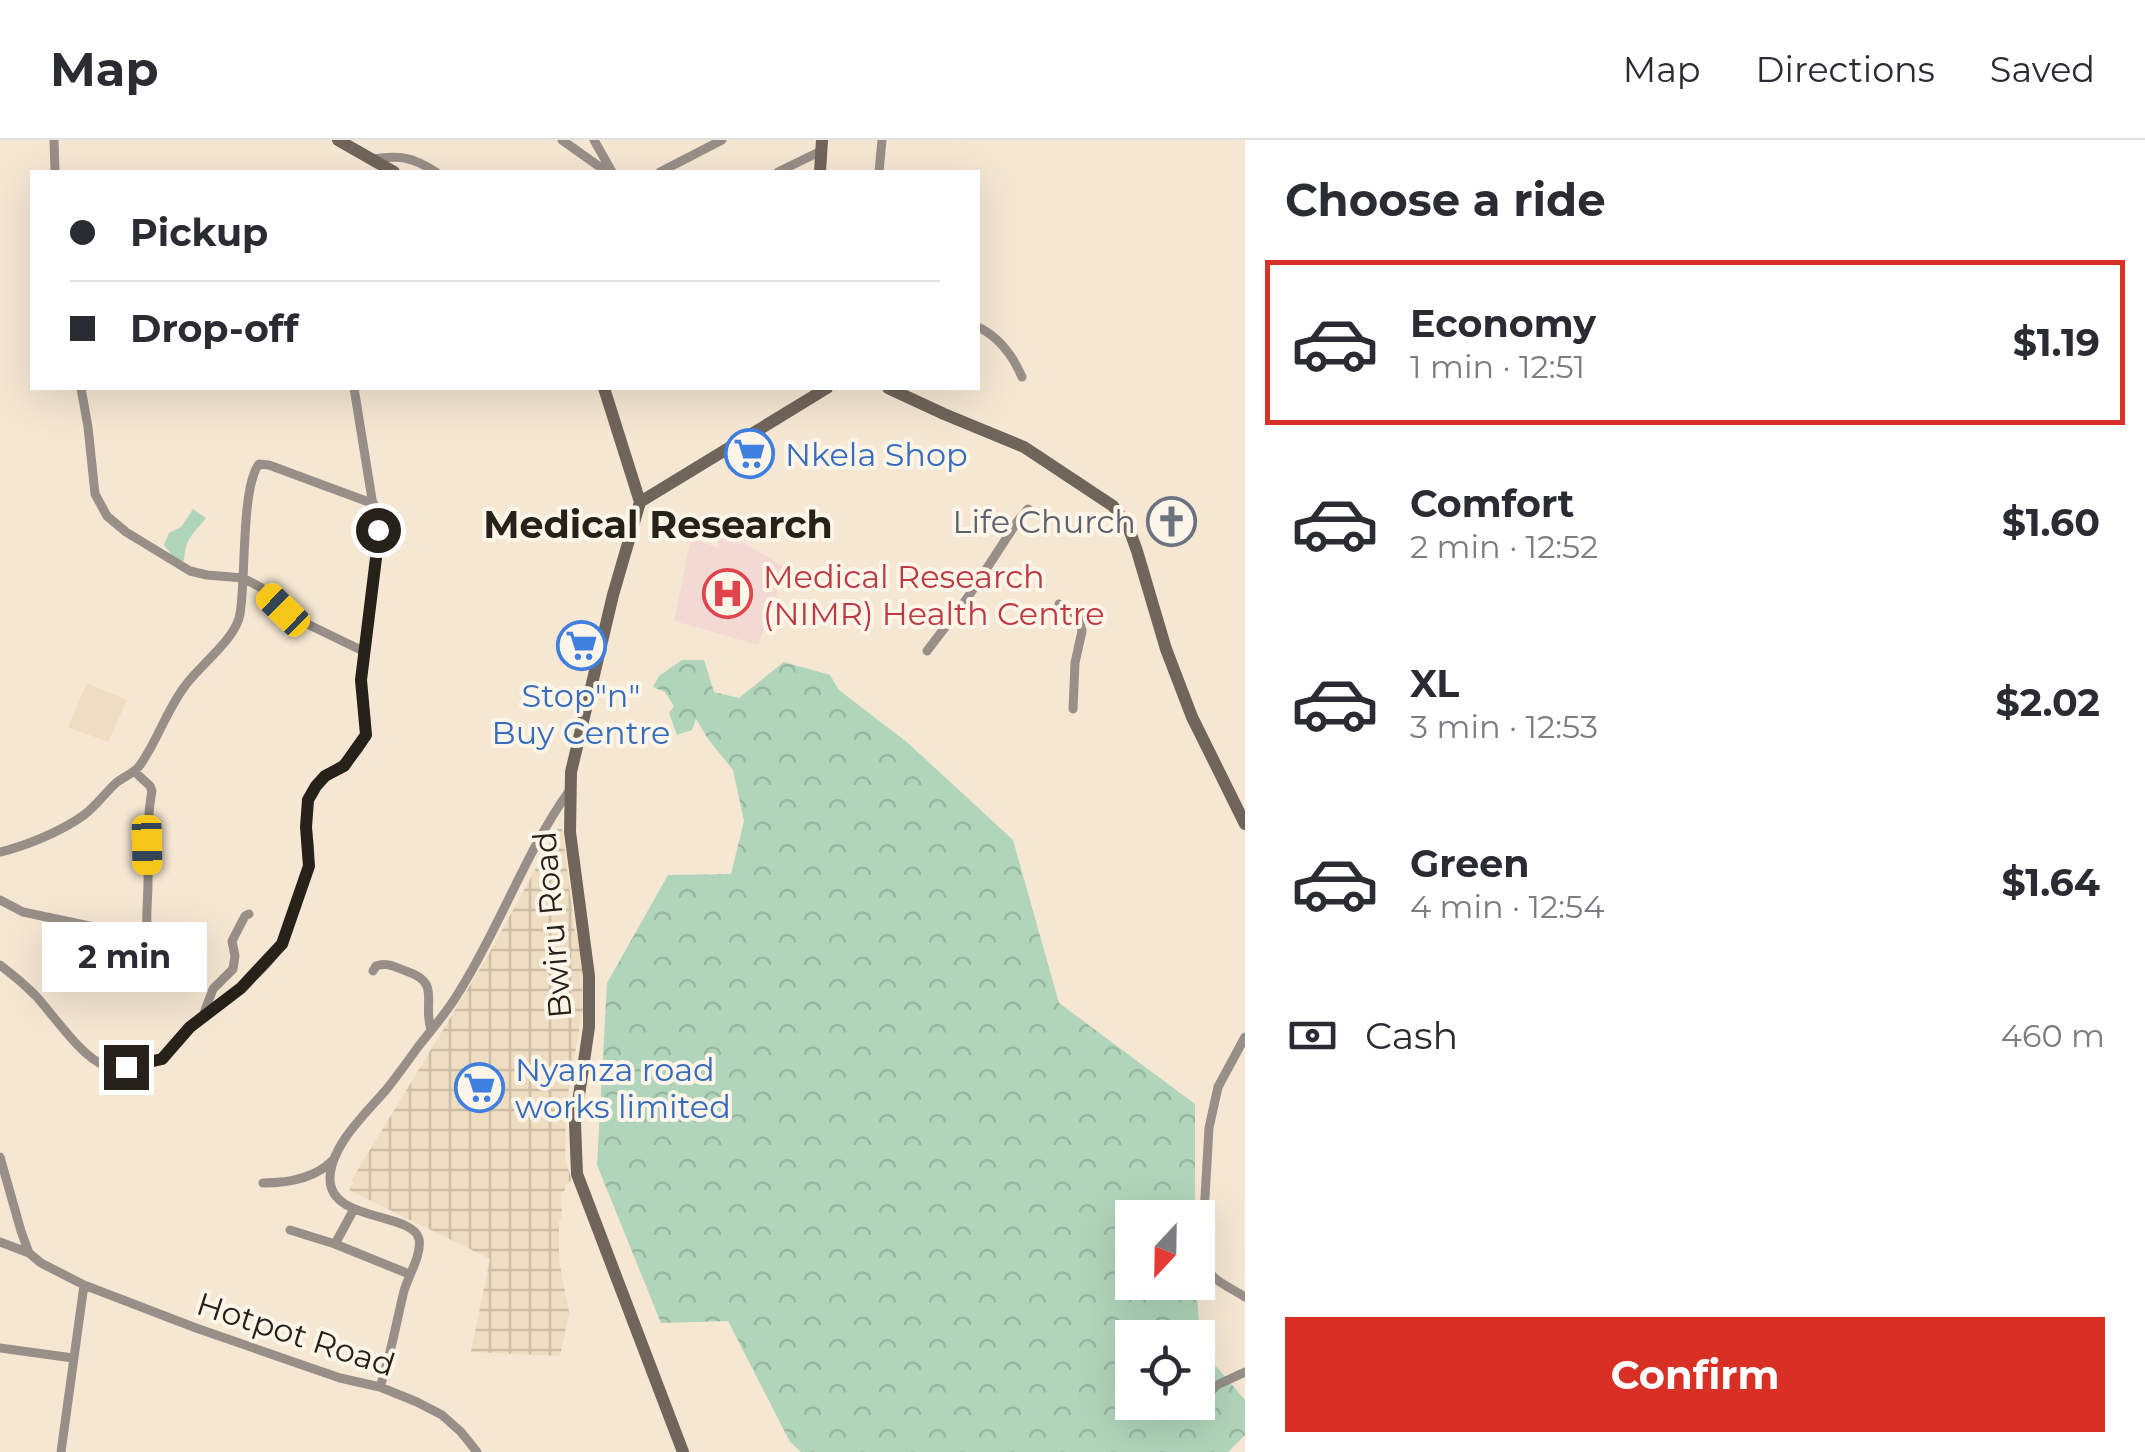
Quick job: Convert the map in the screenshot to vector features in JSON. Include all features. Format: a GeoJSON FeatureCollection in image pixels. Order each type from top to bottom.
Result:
{"type":"FeatureCollection","features":[{"type":"Feature","properties":{"kind":"main road"},"geometry":{"type":"LineString","coordinates":[[338,140],[391,170]]}},
{"type":"Feature","properties":{"kind":"main road"},"geometry":{"type":"LineString","coordinates":[[820,170],[822,145]]}},
{"type":"Feature","properties":{"kind":"main road"},"geometry":{"type":"LineString","coordinates":[[605,390],[640,502],[824,390]]}},
{"type":"Feature","properties":{"kind":"main road"},"geometry":{"type":"LineString","coordinates":[[897,390],[1024,447],[1113,506],[1128,526],[1138,551],[1166,650],[1192,717],[1245,824]]}},
{"type":"Feature","properties":{"kind":"main road","name":"Bwiru Road"},"geometry":{"type":"LineString","coordinates":[[640,502],[573,758],[570,832],[589,976],[589,1027],[575,1123],[577,1174],[683,1452]]}},
{"type":"Feature","properties":{"kind":"street"},"geometry":{"type":"LineString","coordinates":[[54,140],[55,170]]}},
{"type":"Feature","properties":{"kind":"street"},"geometry":{"type":"LineString","coordinates":[[562,140],[607,170]]}},
{"type":"Feature","properties":{"kind":"street"},"geometry":{"type":"LineString","coordinates":[[594,140],[609,170]]}},
{"type":"Feature","properties":{"kind":"street"},"geometry":{"type":"LineString","coordinates":[[664,170],[722,140]]}},
{"type":"Feature","properties":{"kind":"street"},"geometry":{"type":"LineString","coordinates":[[879,170],[882,140]]}},
{"type":"Feature","properties":{"kind":"street"},"geometry":{"type":"LineString","coordinates":[[781,170],[822,145]]}},
{"type":"Feature","properties":{"kind":"street"},"geometry":{"type":"LineString","coordinates":[[373,159],[410,158],[432,170]]}},
{"type":"Feature","properties":{"kind":"street"},"geometry":{"type":"LineString","coordinates":[[980,328],[1007,350],[1022,378]]}},
{"type":"Feature","properties":{"kind":"street"},"geometry":{"type":"LineString","coordinates":[[81,390],[95,494],[107,516],[190,571],[243,578],[299,620],[365,652]]}},
{"type":"Feature","properties":{"kind":"street"},"geometry":{"type":"LineString","coordinates":[[0,964],[35,995],[81,1048],[104,1065],[126,1067],[162,1059],[190,1027],[241,988],[282,944],[309,866],[308,800],[325,776],[344,766],[367,728],[360,692],[378,530],[354,390]]}},
{"type":"Feature","properties":{"kind":"street"},"geometry":{"type":"LineString","coordinates":[[0,852],[85,814],[120,780],[135,772],[185,686],[233,632],[240,619],[247,514],[253,473],[259,464],[374,504]]}},
{"type":"Feature","properties":{"kind":"street"},"geometry":{"type":"LineString","coordinates":[[927,651],[1028,510]]}},
{"type":"Feature","properties":{"kind":"street"},"geometry":{"type":"LineString","coordinates":[[1059,604],[1078,616],[1082,630],[1074,663],[1074,708]]}},
{"type":"Feature","properties":{"kind":"street"},"geometry":{"type":"LineString","coordinates":[[135,772],[152,791],[147,829],[148,939]]}},
{"type":"Feature","properties":{"kind":"street"},"geometry":{"type":"LineString","coordinates":[[264,1182],[315,1174],[334,1158],[458,994],[546,828],[570,791]]}},
{"type":"Feature","properties":{"kind":"street"},"geometry":{"type":"LineString","coordinates":[[0,900],[22,912],[99,928]]}},
{"type":"Feature","properties":{"kind":"street"},"geometry":{"type":"LineString","coordinates":[[204,1016],[213,988],[233,969],[232,940],[249,914]]}},
{"type":"Feature","properties":{"kind":"street"},"geometry":{"type":"LineString","coordinates":[[372,972],[384,963],[425,980],[432,1030]]}},
{"type":"Feature","properties":{"kind":"street"},"geometry":{"type":"LineString","coordinates":[[1245,1037],[1218,1087],[1208,1128],[1202,1249],[1210,1276],[1245,1296]]}},
{"type":"Feature","properties":{"kind":"street"},"geometry":{"type":"LineString","coordinates":[[0,1157],[29,1253]]}},
{"type":"Feature","properties":{"kind":"street"},"geometry":{"type":"LineString","coordinates":[[334,1158],[330,1180],[339,1200],[415,1232],[418,1245],[380,1387]]}},
{"type":"Feature","properties":{"kind":"street"},"geometry":{"type":"LineString","coordinates":[[336,1244],[354,1208]]}},
{"type":"Feature","properties":{"kind":"street"},"geometry":{"type":"LineString","coordinates":[[290,1230],[410,1274]]}},
{"type":"Feature","properties":{"kind":"street","name":"Hotpot Road"},"geometry":{"type":"LineString","coordinates":[[0,1242],[29,1253],[84,1286],[417,1402],[442,1415],[477,1452]]}},
{"type":"Feature","properties":{"kind":"street"},"geometry":{"type":"LineString","coordinates":[[61,1452],[84,1286]]}},
{"type":"Feature","properties":{"kind":"street"},"geometry":{"type":"LineString","coordinates":[[0,1348],[74,1358]]}},
{"type":"Feature","properties":{"kind":"street"},"geometry":{"type":"LineString","coordinates":[[1215,1387],[1245,1372]]}},
{"type":"Feature","properties":{"kind":"shaded area","name":"Medical Research (NIMR) Health Centre"},"geometry":{"type":"Polygon","coordinates":[[[725,532],[786,568],[758,645],[674,621],[691,538],[719,548],[718,540],[725,532]]]}},
{"type":"Feature","properties":{"kind":"shaded area"},"geometry":{"type":"Polygon","coordinates":[[[87,683],[127,700],[108,742],[68,727],[87,683]]]}},
{"type":"Feature","properties":{"kind":"shaded area"},"geometry":{"type":"Polygon","coordinates":[[[558,828],[562,829],[575,932],[582,945],[583,1008],[566,1105],[565,1160],[572,1180],[561,1194],[559,1221],[559,1260],[569,1312],[560,1356],[471,1352],[490,1259],[349,1190],[486,959],[558,828]]]}},
{"type":"Feature","properties":{"kind":"green space"},"geometry":{"type":"Polygon","coordinates":[[[193,509],[206,518],[188,541],[184,561],[176,560],[164,545],[169,533],[181,527],[193,509]]]}},
{"type":"Feature","properties":{"kind":"green space"},"geometry":{"type":"Polygon","coordinates":[[[682,660],[704,660],[714,692],[739,698],[784,662],[830,675],[839,690],[908,743],[1013,840],[1059,1003],[1195,1104],[1195,1200],[1115,1200],[1115,1300],[1197,1300],[1199,1320],[1115,1320],[1115,1420],[1215,1420],[1215,1365],[1245,1400],[1245,1435],[1228,1452],[801,1452],[790,1442],[728,1321],[661,1323],[597,1165],[607,983],[668,875],[731,874],[744,821],[733,770],[696,719],[692,730],[677,735],[669,713],[674,706],[665,692],[653,687],[659,676],[682,660]]]}},
{"type":"Feature","properties":{"kind":"place","name":"Nkela Shop"},"geometry":{"type":"Point","coordinates":[750,454]}},
{"type":"Feature","properties":{"kind":"place","name":"Life Church"},"geometry":{"type":"Point","coordinates":[1171,521]}},
{"type":"Feature","properties":{"kind":"place","name":"Medical Research (NIMR) Health Centre"},"geometry":{"type":"Point","coordinates":[728,594]}},
{"type":"Feature","properties":{"kind":"place","name":"Stop\"n\" Buy Centre"},"geometry":{"type":"Point","coordinates":[581,645]}},
{"type":"Feature","properties":{"kind":"place","name":"Nyanza road works limited"},"geometry":{"type":"Point","coordinates":[480,1087]}},
{"type":"Feature","properties":{"kind":"district","name":"Medical Research"},"geometry":{"type":"Point","coordinates":[658,524]}},
{"type":"Feature","properties":{"kind":"route"},"geometry":{"type":"LineString","coordinates":[[126,1067],[162,1059],[190,1027],[241,988],[282,944],[309,866],[308,800],[325,776],[353,756],[366,735],[360,692],[378,530]]}}]}
